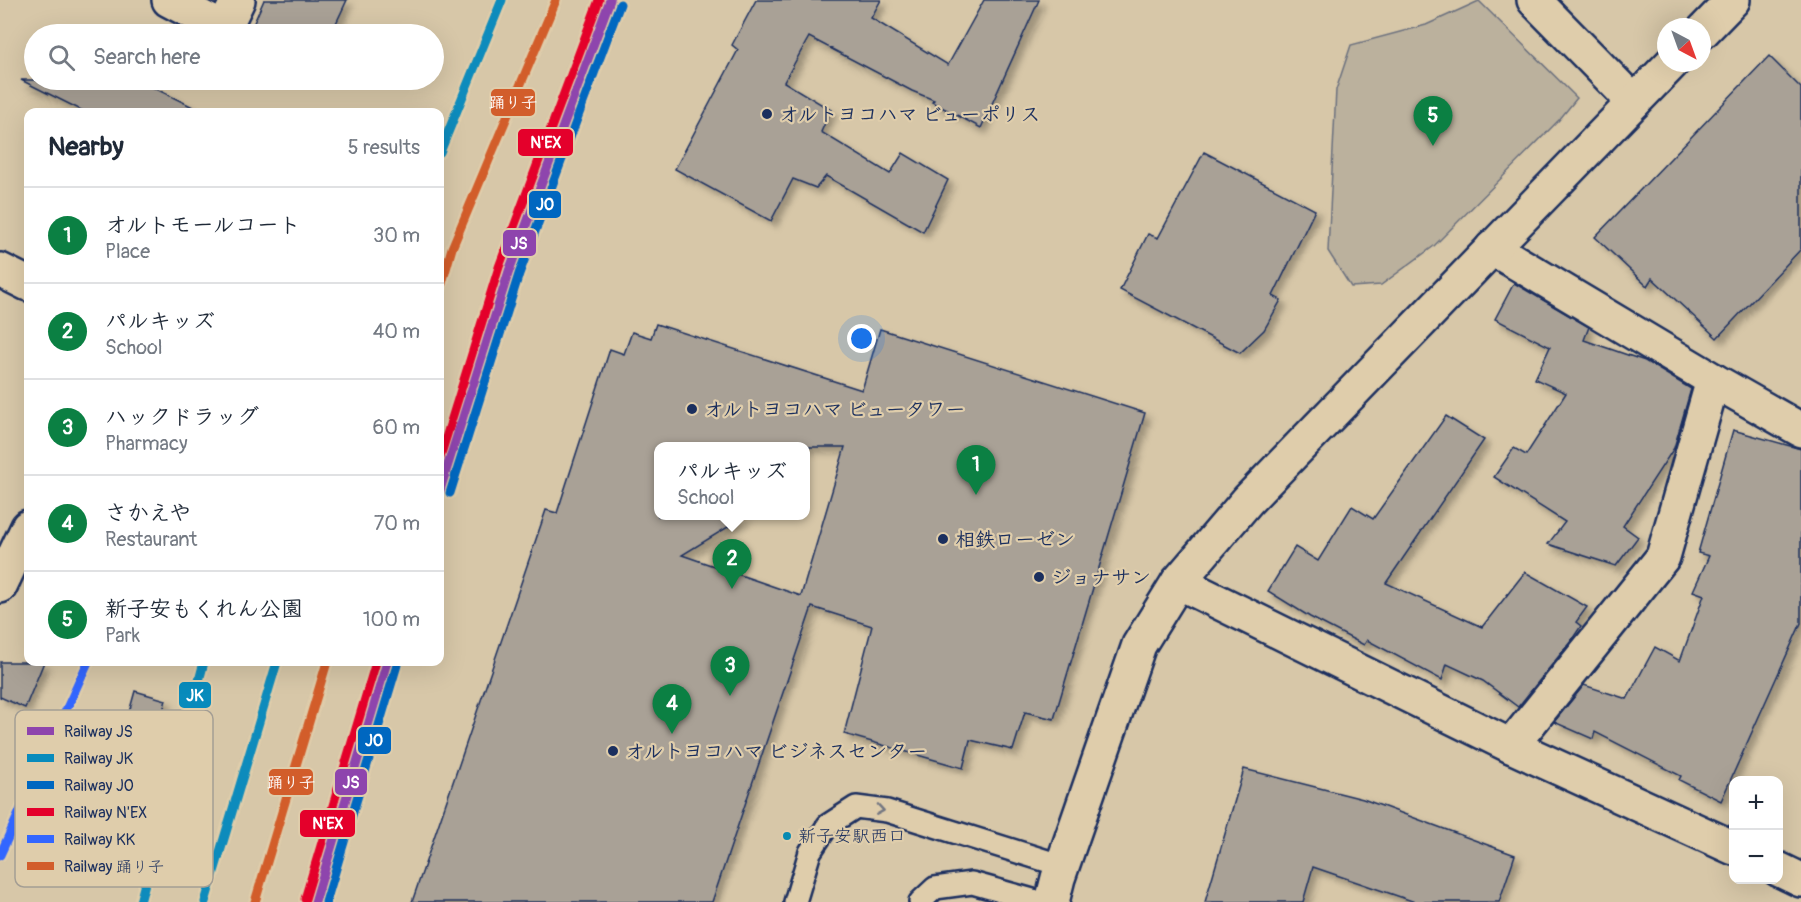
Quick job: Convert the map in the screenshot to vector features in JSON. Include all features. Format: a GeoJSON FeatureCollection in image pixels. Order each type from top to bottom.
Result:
{"type":"FeatureCollection","features":[{"type":"Feature","properties":{"kind":"street"},"geometry":{"type":"LineString","coordinates":[[169,0],[215,24]]}},
{"type":"Feature","properties":{"kind":"street"},"geometry":{"type":"LineString","coordinates":[[226,24],[238,0]]}},
{"type":"Feature","properties":{"kind":"street"},"geometry":{"type":"LineString","coordinates":[[1534,0],[1634,102]]}},
{"type":"Feature","properties":{"kind":"street"},"geometry":{"type":"LineString","coordinates":[[1711,23],[1733,0]]}},
{"type":"Feature","properties":{"kind":"street"},"geometry":{"type":"LineString","coordinates":[[1052,902],[1139,645],[1178,582],[1248,500],[1663,72]]}},
{"type":"Feature","properties":{"kind":"street"},"geometry":{"type":"LineString","coordinates":[[1492,248],[1801,430]]}},
{"type":"Feature","properties":{"kind":"street"},"geometry":{"type":"LineString","coordinates":[[0,270],[24,282]]}},
{"type":"Feature","properties":{"kind":"street"},"geometry":{"type":"LineString","coordinates":[[1511,746],[1663,557],[1713,380]]}},
{"type":"Feature","properties":{"kind":"street"},"geometry":{"type":"LineString","coordinates":[[0,586],[24,535]]}},
{"type":"Feature","properties":{"kind":"street"},"geometry":{"type":"LineString","coordinates":[[1178,582],[1511,746],[1729,846]]}},
{"type":"Feature","properties":{"kind":"street"},"geometry":{"type":"LineString","coordinates":[[1783,871],[1801,880]]}},
{"type":"Feature","properties":{"kind":"lane"},"geometry":{"type":"LineString","coordinates":[[795,902],[810,852],[828,825],[856,807],[887,811],[1063,866]]}},
{"type":"Feature","properties":{"kind":"lane"},"geometry":{"type":"LineString","coordinates":[[920,902],[934,888],[972,883],[1040,902]]}},
{"type":"Feature","properties":{"kind":"shaded area"},"geometry":{"type":"Polygon","coordinates":[[[1479,1],[1577,98],[1559,120],[1434,246],[1381,285],[1351,287],[1328,251],[1336,90],[1351,45],[1426,25],[1479,1]]]}},
{"type":"Feature","properties":{"kind":"building"},"geometry":{"type":"Polygon","coordinates":[[[264,0],[347,0],[336,24],[253,24],[264,0]]]}},
{"type":"Feature","properties":{"kind":"building","name":"オルトヨコハマ ビューポリス"},"geometry":{"type":"Polygon","coordinates":[[[756,0],[881,0],[871,18],[948,65],[984,0],[1039,0],[981,128],[932,102],[934,100],[912,91],[809,37],[784,82],[831,110],[821,132],[890,174],[903,153],[948,180],[923,232],[826,176],[816,188],[793,179],[771,221],[675,169],[738,50],[732,45],[756,0]]]}},
{"type":"Feature","properties":{"kind":"building"},"geometry":{"type":"Polygon","coordinates":[[[1769,56],[1801,88],[1801,249],[1717,338],[1652,278],[1647,286],[1595,237],[1769,56]]]}},
{"type":"Feature","properties":{"kind":"building"},"geometry":{"type":"Polygon","coordinates":[[[41,90],[158,90],[195,108],[77,108],[41,90]]]}},
{"type":"Feature","properties":{"kind":"building"},"geometry":{"type":"Polygon","coordinates":[[[1204,152],[1315,210],[1273,296],[1281,300],[1264,330],[1240,353],[1120,290],[1148,234],[1158,238],[1204,152]]]}},
{"type":"Feature","properties":{"kind":"building"},"geometry":{"type":"Polygon","coordinates":[[[1514,283],[1589,327],[1584,340],[1645,361],[1691,389],[1674,448],[1623,526],[1638,537],[1616,566],[1548,544],[1565,522],[1494,477],[1514,448],[1526,455],[1566,393],[1535,379],[1550,347],[1495,319],[1514,283]]]}},
{"type":"Feature","properties":{"kind":"building"},"geometry":{"type":"Polygon","coordinates":[[[656,324],[862,390],[880,329],[1145,413],[1054,719],[1025,712],[1013,750],[970,740],[963,768],[844,734],[872,626],[812,607],[712,902],[412,902],[546,510],[557,513],[610,349],[624,354],[632,332],[651,338],[656,324]]]}},
{"type":"Feature","properties":{"kind":"building"},"geometry":{"type":"Polygon","coordinates":[[[1446,416],[1484,440],[1386,583],[1482,627],[1525,572],[1587,607],[1576,622],[1581,626],[1571,641],[1518,707],[1483,681],[1447,664],[1442,680],[1367,640],[1364,645],[1310,617],[1268,591],[1295,547],[1318,561],[1352,506],[1373,519],[1446,416]]]}},
{"type":"Feature","properties":{"kind":"building"},"geometry":{"type":"Polygon","coordinates":[[[1733,430],[1801,449],[1801,623],[1732,776],[1729,776],[1729,783],[1721,801],[1679,780],[1681,776],[1595,732],[1593,739],[1554,722],[1584,685],[1627,699],[1655,647],[1680,661],[1704,595],[1693,591],[1709,556],[1698,553],[1733,430]]]}},
{"type":"Feature","properties":{"kind":"building"},"geometry":{"type":"Polygon","coordinates":[[[0,662],[24,662],[24,666],[42,666],[25,708],[0,697],[0,662]]]}},
{"type":"Feature","properties":{"kind":"building"},"geometry":{"type":"Polygon","coordinates":[[[135,691],[166,700],[163,710],[130,710],[135,691]]]}},
{"type":"Feature","properties":{"kind":"building"},"geometry":{"type":"Polygon","coordinates":[[[1244,769],[1363,799],[1515,855],[1499,902],[1415,902],[1313,867],[1303,902],[1205,902],[1244,769]]]}},
{"type":"Feature","properties":{"kind":"rail line","name":"JK"},"geometry":{"type":"LineString","coordinates":[[444,142],[502,0]]}},
{"type":"Feature","properties":{"kind":"rail line","name":"踊り子"},"geometry":{"type":"LineString","coordinates":[[444,276],[452,248],[556,0]]}},
{"type":"Feature","properties":{"kind":"rail line","name":"N'EX"},"geometry":{"type":"LineString","coordinates":[[444,444],[499,267],[599,0]]}},
{"type":"Feature","properties":{"kind":"rail line","name":"JS"},"geometry":{"type":"LineString","coordinates":[[444,477],[509,271],[610,0]]}},
{"type":"Feature","properties":{"kind":"rail line","name":"JO"},"geometry":{"type":"LineString","coordinates":[[450,493],[519,274],[620,4]]}},
{"type":"Feature","properties":{"kind":"rail line","name":"KK"},"geometry":{"type":"LineString","coordinates":[[66,710],[86,666]]}},
{"type":"Feature","properties":{"kind":"rail line","name":"JK"},"geometry":{"type":"LineString","coordinates":[[191,710],[203,666]]}},
{"type":"Feature","properties":{"kind":"rail line","name":"JK"},"geometry":{"type":"LineString","coordinates":[[213,875],[276,666]]}},
{"type":"Feature","properties":{"kind":"rail line","name":"踊り子"},"geometry":{"type":"LineString","coordinates":[[255,902],[326,666]]}},
{"type":"Feature","properties":{"kind":"rail line","name":"N'EX"},"geometry":{"type":"LineString","coordinates":[[305,899],[375,666]]}},
{"type":"Feature","properties":{"kind":"rail line","name":"JS"},"geometry":{"type":"LineString","coordinates":[[315,902],[386,666]]}},
{"type":"Feature","properties":{"kind":"rail line","name":"JO"},"geometry":{"type":"LineString","coordinates":[[326,902],[397,666]]}},
{"type":"Feature","properties":{"kind":"rail line","name":"KK"},"geometry":{"type":"LineString","coordinates":[[0,855],[15,822]]}},
{"type":"Feature","properties":{"kind":"rail line","name":"JK"},"geometry":{"type":"LineString","coordinates":[[140,902],[144,887]]}},
{"type":"Feature","properties":{"kind":"rail line","name":"JK"},"geometry":{"type":"LineString","coordinates":[[205,902],[210,887]]}},
{"type":"Feature","properties":{"kind":"place","name":"オルトヨコハマ ビューポリス"},"geometry":{"type":"Point","coordinates":[767,114]}},
{"type":"Feature","properties":{"kind":"place","name":"新子安もくれん公園"},"geometry":{"type":"Point","coordinates":[1433,146]}},
{"type":"Feature","properties":{"kind":"place","name":"オルトヨコハマ ビュータワー"},"geometry":{"type":"Point","coordinates":[692,409]}},
{"type":"Feature","properties":{"kind":"place","name":"オルトモールコート"},"geometry":{"type":"Point","coordinates":[976,495]}},
{"type":"Feature","properties":{"kind":"place","name":"相鉄ローゼン"},"geometry":{"type":"Point","coordinates":[943,539]}},
{"type":"Feature","properties":{"kind":"place","name":"ジョナサン"},"geometry":{"type":"Point","coordinates":[1039,577]}},
{"type":"Feature","properties":{"kind":"place","name":"パルキッズ"},"geometry":{"type":"Point","coordinates":[732,589]}},
{"type":"Feature","properties":{"kind":"place","name":"ハックドラッグ"},"geometry":{"type":"Point","coordinates":[730,696]}},
{"type":"Feature","properties":{"kind":"place","name":"さかえや"},"geometry":{"type":"Point","coordinates":[672,734]}},
{"type":"Feature","properties":{"kind":"place","name":"オルトヨコハマ ビジネスセンター"},"geometry":{"type":"Point","coordinates":[613,751]}},
{"type":"Feature","properties":{"kind":"place","name":"新子安駅西口"},"geometry":{"type":"Point","coordinates":[787,836]}}]}
